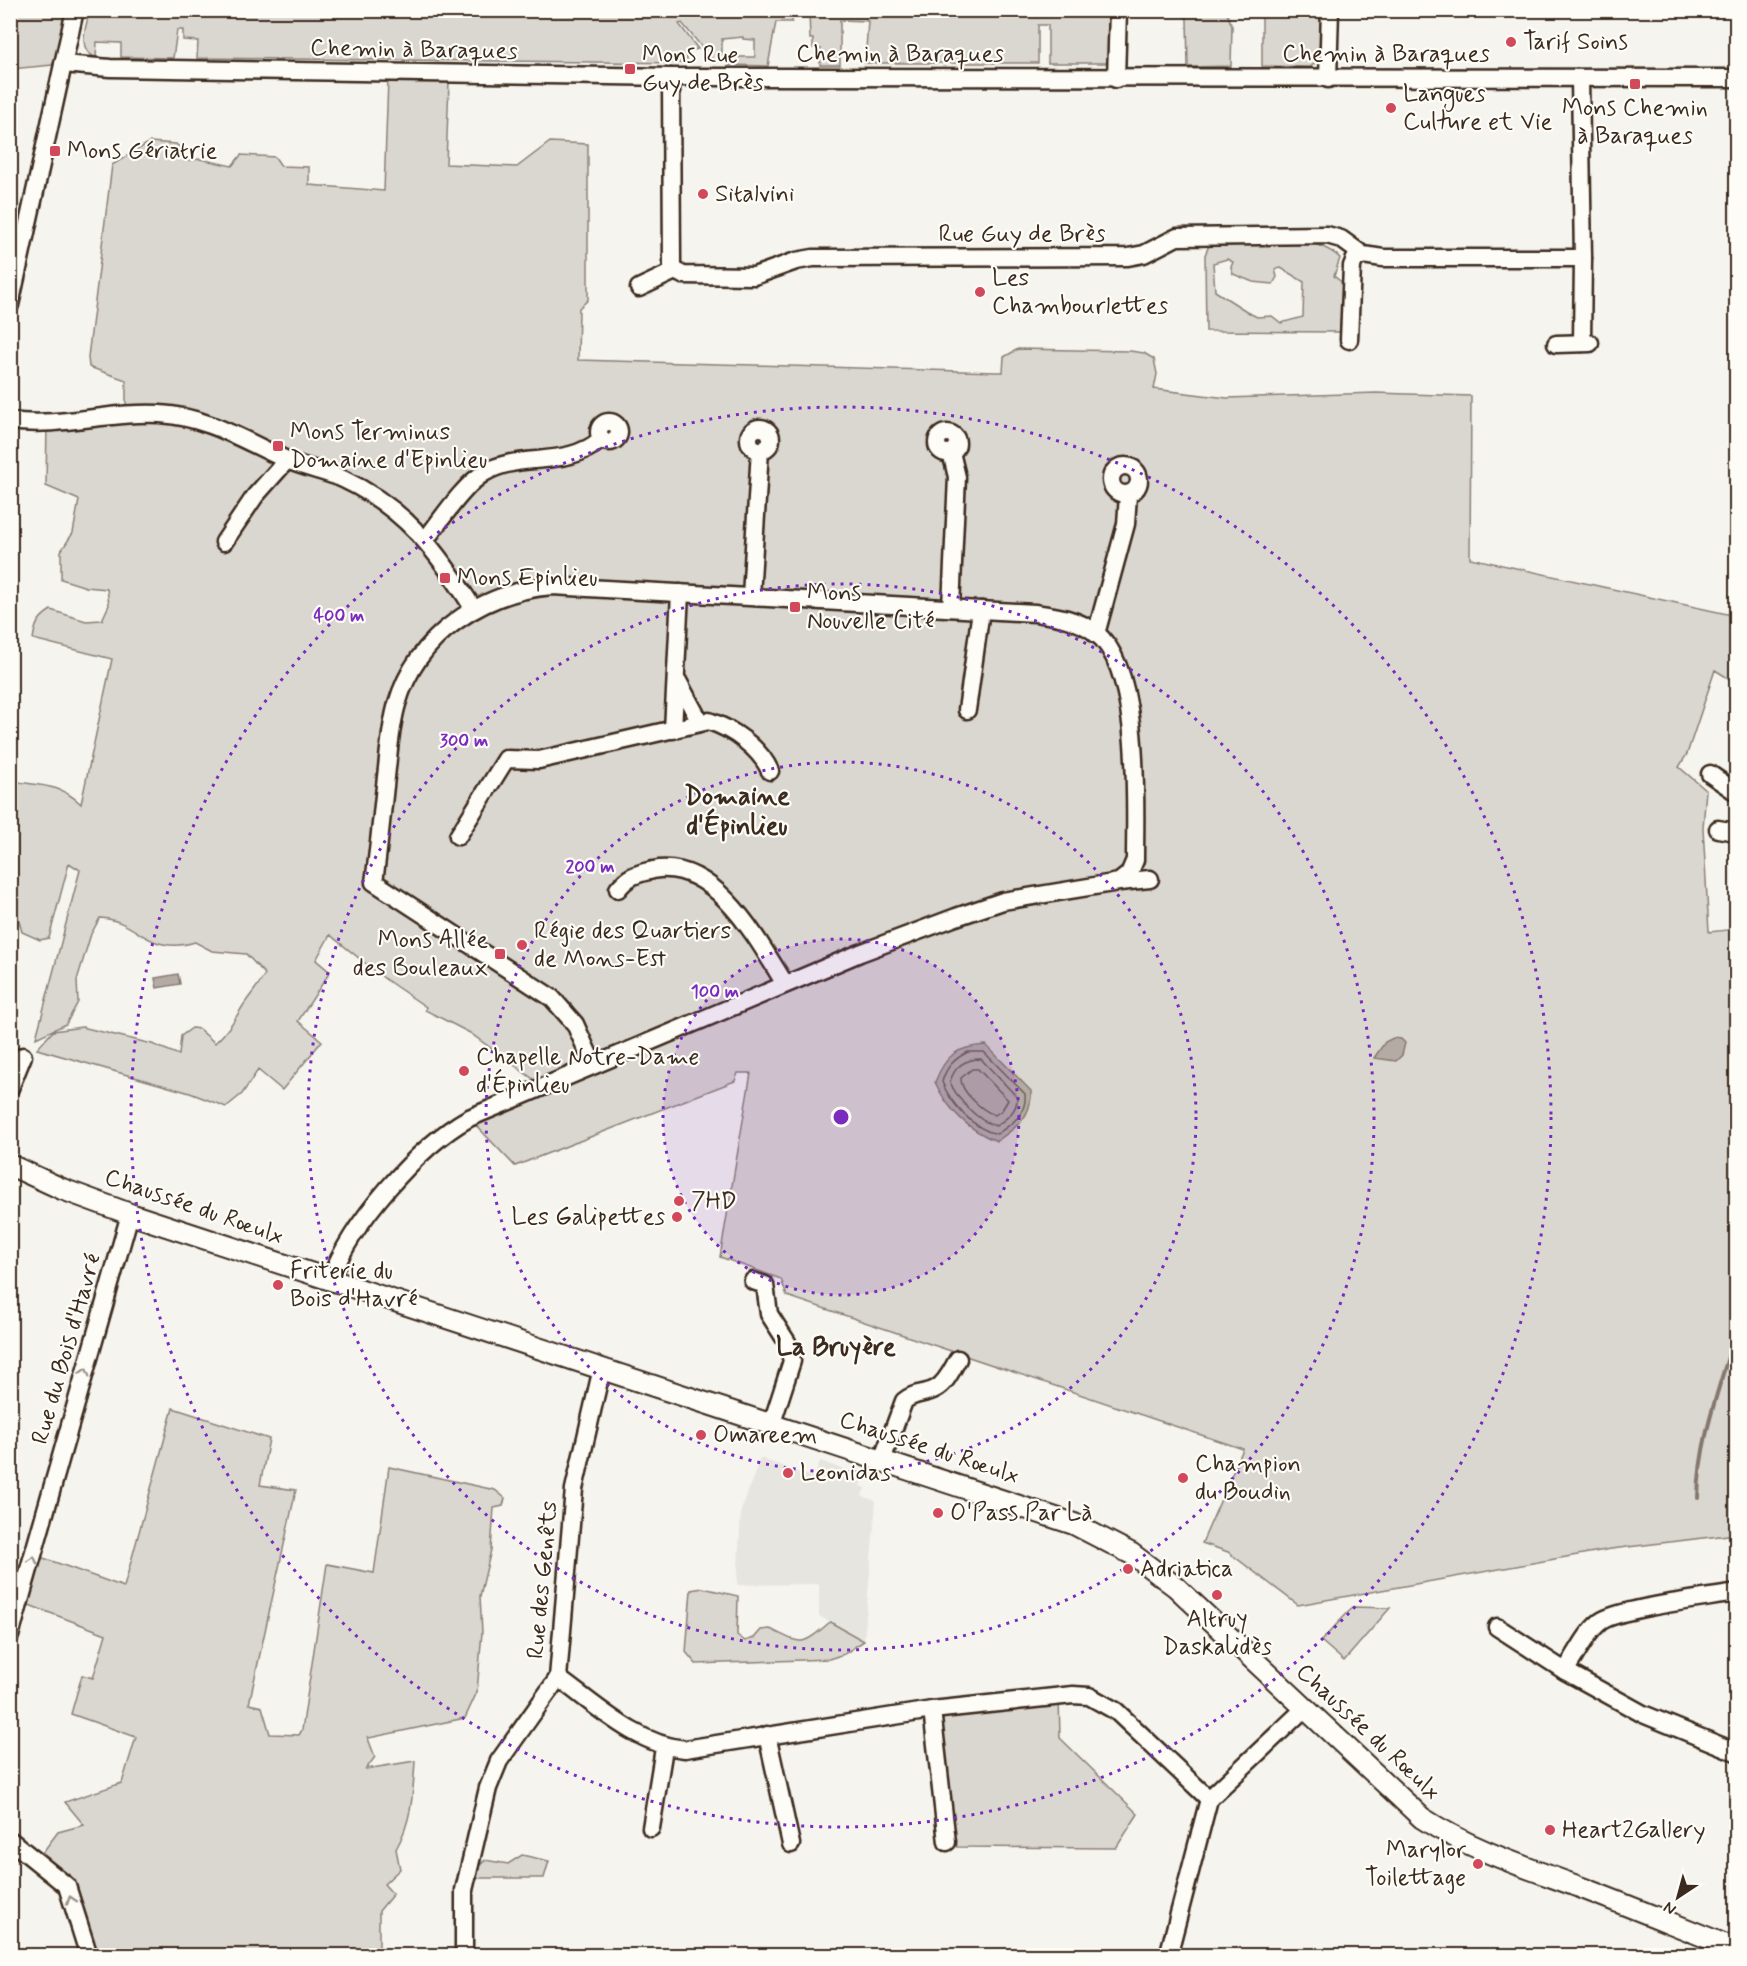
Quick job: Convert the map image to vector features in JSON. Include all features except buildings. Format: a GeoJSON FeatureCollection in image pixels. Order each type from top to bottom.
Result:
{"type":"FeatureCollection","features":[{"type":"Feature","properties":{"kind":"main road","name":"Chaussée du Rœulx"},"geometry":{"type":"LineString","coordinates":[[10,1165],[62,1189],[129,1214],[1066,1521],[1132,1554],[1192,1601],[1406,1806],[1457,1840],[1497,1859],[1581,1888],[1737,1949]]}},
{"type":"Feature","properties":{"kind":"street"},"geometry":{"type":"LineString","coordinates":[[10,305],[75,10]]}},
{"type":"Feature","properties":{"kind":"street"},"geometry":{"type":"LineString","coordinates":[[1116,79],[1118,10]]}},
{"type":"Feature","properties":{"kind":"street"},"geometry":{"type":"LineString","coordinates":[[1328,80],[1330,10]]}},
{"type":"Feature","properties":{"kind":"street","name":"Chemin à Baraques"},"geometry":{"type":"LineString","coordinates":[[63,64],[122,68],[671,77],[1116,79],[1259,77],[1328,80],[1737,78]]}},
{"type":"Feature","properties":{"kind":"street"},"geometry":{"type":"LineString","coordinates":[[639,288],[675,271],[672,259],[671,77]]}},
{"type":"Feature","properties":{"kind":"street"},"geometry":{"type":"LineString","coordinates":[[1556,344],[1586,343],[1582,258],[1580,79]]}},
{"type":"Feature","properties":{"kind":"street","name":"Rue Guy de Brès"},"geometry":{"type":"LineString","coordinates":[[675,271],[682,275],[754,276],[796,261],[813,258],[1128,258],[1144,254],[1178,237],[1327,235],[1341,239],[1363,255],[1383,258],[1582,258]]}},
{"type":"Feature","properties":{"kind":"street"},"geometry":{"type":"LineString","coordinates":[[1349,340],[1352,266],[1355,259],[1363,255]]}},
{"type":"Feature","properties":{"kind":"street"},"geometry":{"type":"LineString","coordinates":[[10,421],[47,423],[141,414],[178,415],[220,427],[287,460],[337,476],[381,501],[426,539],[473,608]]}},
{"type":"Feature","properties":{"kind":"street"},"geometry":{"type":"LineString","coordinates":[[426,539],[484,472],[500,466],[577,455],[602,440]]}},
{"type":"Feature","properties":{"kind":"street"},"geometry":{"type":"LineString","coordinates":[[751,596],[760,450]]}},
{"type":"Feature","properties":{"kind":"street"},"geometry":{"type":"LineString","coordinates":[[951,452],[957,477],[951,607]]}},
{"type":"Feature","properties":{"kind":"street"},"geometry":{"type":"LineString","coordinates":[[224,542],[255,495],[287,460]]}},
{"type":"Feature","properties":{"kind":"street"},"geometry":{"type":"LineString","coordinates":[[1096,633],[1126,524],[1128,495]]}},
{"type":"Feature","properties":{"kind":"street"},"geometry":{"type":"LineString","coordinates":[[593,1064],[575,1024],[552,998],[374,882],[390,731],[397,702],[411,672],[426,648],[449,626],[473,608],[516,592],[552,586],[951,607],[1060,616],[1096,633],[1116,659],[1135,758],[1135,860],[1129,874],[1119,882]]}},
{"type":"Feature","properties":{"kind":"street"},"geometry":{"type":"LineString","coordinates":[[678,729],[680,593]]}},
{"type":"Feature","properties":{"kind":"street"},"geometry":{"type":"LineString","coordinates":[[967,710],[981,610]]}},
{"type":"Feature","properties":{"kind":"street"},"geometry":{"type":"LineString","coordinates":[[678,680],[700,722]]}},
{"type":"Feature","properties":{"kind":"street"},"geometry":{"type":"LineString","coordinates":[[458,836],[506,759],[539,760],[709,721],[719,724],[763,756],[770,771]]}},
{"type":"Feature","properties":{"kind":"street"},"geometry":{"type":"LineString","coordinates":[[1710,774],[1737,792]]}},
{"type":"Feature","properties":{"kind":"street"},"geometry":{"type":"LineString","coordinates":[[1718,829],[1737,832]]}},
{"type":"Feature","properties":{"kind":"street"},"geometry":{"type":"LineString","coordinates":[[618,889],[633,874],[677,869],[692,875],[739,912],[785,984]]}},
{"type":"Feature","properties":{"kind":"street"},"geometry":{"type":"LineString","coordinates":[[330,1280],[335,1266],[367,1216],[427,1147],[469,1118],[785,984],[979,908],[1003,901],[1150,879]]}},
{"type":"Feature","properties":{"kind":"street"},"geometry":{"type":"LineString","coordinates":[[10,1088],[23,1056]]}},
{"type":"Feature","properties":{"kind":"street","name":"Rue du Bois d'Havré"},"geometry":{"type":"LineString","coordinates":[[10,1636],[129,1214]]}},
{"type":"Feature","properties":{"kind":"street"},"geometry":{"type":"LineString","coordinates":[[753,1281],[765,1285],[769,1314],[783,1335],[791,1356],[790,1370],[772,1424]]}},
{"type":"Feature","properties":{"kind":"street"},"geometry":{"type":"LineString","coordinates":[[882,1460],[904,1401],[910,1395],[935,1389],[943,1383],[958,1359]]}},
{"type":"Feature","properties":{"kind":"street","name":"Rue des Genêts"},"geometry":{"type":"LineString","coordinates":[[464,1956],[464,1890],[488,1788],[499,1761],[558,1678],[574,1489],[602,1368]]}},
{"type":"Feature","properties":{"kind":"street"},"geometry":{"type":"LineString","coordinates":[[1565,1671],[1592,1629],[1602,1621],[1626,1613],[1737,1593]]}},
{"type":"Feature","properties":{"kind":"street"},"geometry":{"type":"LineString","coordinates":[[1497,1627],[1565,1671],[1643,1714],[1737,1752]]}},
{"type":"Feature","properties":{"kind":"street"},"geometry":{"type":"LineString","coordinates":[[558,1678],[641,1736],[664,1748],[685,1749],[932,1710],[1073,1695],[1089,1696],[1116,1711],[1209,1799]]}},
{"type":"Feature","properties":{"kind":"street"},"geometry":{"type":"LineString","coordinates":[[1168,1956],[1209,1799],[1304,1709]]}},
{"type":"Feature","properties":{"kind":"street"},"geometry":{"type":"LineString","coordinates":[[932,1710],[947,1842]]}},
{"type":"Feature","properties":{"kind":"street"},"geometry":{"type":"LineString","coordinates":[[767,1736],[791,1844]]}},
{"type":"Feature","properties":{"kind":"street"},"geometry":{"type":"LineString","coordinates":[[651,1828],[664,1748]]}},
{"type":"Feature","properties":{"kind":"street"},"geometry":{"type":"LineString","coordinates":[[10,1840],[67,1886],[89,1956]]}},
{"type":"Feature","properties":{"kind":"shaded area"},"geometry":{"type":"Polygon","coordinates":[[[90,10],[1110,11],[1109,63],[1048,63],[1048,25],[1038,25],[1038,63],[865,63],[868,21],[840,20],[840,65],[820,65],[821,49],[813,48],[813,39],[810,39],[809,11],[793,11],[792,22],[776,22],[768,66],[728,65],[727,57],[755,57],[755,40],[743,39],[743,37],[722,39],[722,57],[715,63],[682,23],[679,24],[698,49],[687,51],[687,63],[197,58],[198,41],[183,40],[183,30],[177,30],[173,58],[121,57],[121,43],[97,42],[96,58],[86,49],[84,43],[90,10]]]}},
{"type":"Feature","properties":{"kind":"shaded area"},"geometry":{"type":"Polygon","coordinates":[[[11,11],[75,11],[63,64],[11,69],[11,11]]]}},
{"type":"Feature","properties":{"kind":"shaded area"},"geometry":{"type":"Polygon","coordinates":[[[1180,11],[1226,11],[1232,26],[1231,66],[1188,67],[1187,19],[1180,11]]]}},
{"type":"Feature","properties":{"kind":"shaded area"},"geometry":{"type":"Polygon","coordinates":[[[1262,11],[1320,11],[1321,50],[1315,63],[1310,67],[1262,66],[1262,11]]]}},
{"type":"Feature","properties":{"kind":"shaded area"},"geometry":{"type":"Polygon","coordinates":[[[388,79],[449,82],[446,164],[517,167],[550,142],[588,144],[588,300],[579,308],[578,360],[1003,372],[1004,357],[1018,349],[1130,351],[1144,353],[1154,359],[1157,374],[1154,389],[1227,398],[1376,393],[1471,396],[1470,558],[1727,614],[1736,613],[1736,683],[1715,670],[1687,754],[1679,767],[1706,790],[1703,828],[1709,932],[1736,929],[1736,1534],[1611,1549],[1298,1605],[1228,1552],[1202,1543],[1243,1449],[787,1296],[781,1279],[720,1257],[751,1073],[738,1073],[735,1081],[515,1166],[469,1118],[535,1088],[533,1079],[470,1033],[425,1010],[426,1007],[385,979],[330,935],[316,960],[330,972],[298,1021],[322,1041],[282,1090],[258,1070],[242,1094],[226,1107],[190,1093],[37,1049],[53,1031],[82,1027],[152,1044],[179,1055],[181,1036],[192,1028],[199,1029],[215,1043],[230,1027],[265,974],[246,954],[212,951],[195,942],[178,945],[165,944],[154,941],[113,920],[100,918],[91,934],[77,980],[78,1002],[66,1024],[36,1038],[80,870],[69,863],[49,938],[40,940],[22,932],[11,892],[11,781],[57,789],[81,804],[112,659],[33,639],[38,622],[51,610],[86,621],[102,620],[109,605],[107,589],[86,587],[61,579],[61,551],[73,533],[79,500],[46,486],[47,423],[126,415],[126,380],[89,367],[88,357],[112,165],[150,142],[176,144],[181,149],[184,161],[200,159],[232,166],[241,155],[275,157],[281,166],[309,167],[309,185],[384,191],[388,79]]]}},
{"type":"Feature","properties":{"kind":"shaded area"},"geometry":{"type":"Polygon","coordinates":[[[1279,239],[1313,244],[1328,250],[1340,258],[1334,276],[1344,284],[1342,332],[1206,331],[1205,255],[1211,241],[1279,239]],[[1227,259],[1213,263],[1215,291],[1257,317],[1272,316],[1281,323],[1303,317],[1304,282],[1281,268],[1275,269],[1277,277],[1273,284],[1253,282],[1233,274],[1231,267],[1233,262],[1227,259]]]}},
{"type":"Feature","properties":{"kind":"shaded area"},"geometry":{"type":"Polygon","coordinates":[[[173,1408],[269,1439],[260,1485],[296,1490],[249,1704],[262,1707],[270,1734],[299,1735],[302,1730],[327,1564],[374,1573],[389,1467],[495,1490],[505,1498],[503,1506],[494,1508],[491,1550],[480,1596],[482,1632],[477,1692],[465,1718],[369,1738],[367,1736],[375,1757],[366,1769],[415,1761],[409,1817],[396,1849],[400,1869],[384,1884],[393,1894],[379,1911],[379,1955],[89,1955],[67,1886],[36,1861],[58,1832],[84,1825],[65,1802],[122,1783],[136,1737],[71,1714],[82,1675],[93,1678],[106,1634],[21,1602],[35,1555],[124,1587],[173,1408]]]}},
{"type":"Feature","properties":{"kind":"shaded area"},"geometry":{"type":"Polygon","coordinates":[[[760,1458],[814,1478],[820,1461],[851,1472],[862,1480],[860,1486],[865,1488],[862,1496],[876,1501],[864,1641],[819,1616],[819,1584],[737,1585],[741,1511],[760,1458]]]}},
{"type":"Feature","properties":{"kind":"shaded area"},"geometry":{"type":"Polygon","coordinates":[[[703,1588],[738,1596],[737,1635],[745,1641],[754,1638],[761,1630],[770,1629],[802,1641],[813,1636],[830,1622],[864,1641],[844,1654],[829,1659],[696,1664],[686,1652],[691,1590],[703,1588]]]}},
{"type":"Feature","properties":{"kind":"shaded area"},"geometry":{"type":"Polygon","coordinates":[[[1353,1607],[1390,1608],[1344,1661],[1321,1641],[1353,1607]]]}},
{"type":"Feature","properties":{"kind":"shaded area"},"geometry":{"type":"Polygon","coordinates":[[[1059,1696],[1060,1738],[1138,1814],[1116,1848],[957,1847],[956,1842],[947,1842],[932,1710],[1059,1696]]]}},
{"type":"Feature","properties":{"kind":"shaded area"},"geometry":{"type":"Polygon","coordinates":[[[522,1855],[549,1861],[544,1878],[474,1878],[478,1866],[485,1860],[508,1864],[522,1855]]]}},
{"type":"Feature","properties":{"kind":"water"},"geometry":{"type":"Polygon","coordinates":[[[178,974],[180,984],[157,988],[155,978],[178,974]]]}},
{"type":"Feature","properties":{"kind":"water"},"geometry":{"type":"Polygon","coordinates":[[[1393,1038],[1401,1039],[1405,1043],[1402,1055],[1396,1061],[1374,1058],[1385,1042],[1393,1038]]]}},
{"type":"Feature","properties":{"kind":"water"},"geometry":{"type":"Polygon","coordinates":[[[986,1045],[1031,1091],[1029,1108],[1022,1121],[997,1141],[977,1131],[960,1118],[946,1101],[935,1082],[939,1072],[954,1054],[967,1048],[986,1045]]]}},
{"type":"Feature","properties":{"kind":"waterway"},"geometry":{"type":"LineString","coordinates":[[1698,1498],[1706,1434],[1736,1331]]}},
{"type":"Feature","properties":{"kind":"place","name":"Tarif Soins"},"geometry":{"type":"Point","coordinates":[1511,42]}},
{"type":"Feature","properties":{"kind":"place","name":"Mons Rue Guy de Brès"},"geometry":{"type":"Point","coordinates":[630,69]}},
{"type":"Feature","properties":{"kind":"place","name":"Mons Chemin à Baraques"},"geometry":{"type":"Point","coordinates":[1635,84]}},
{"type":"Feature","properties":{"kind":"place","name":"Langues Culture et Vie"},"geometry":{"type":"Point","coordinates":[1391,108]}},
{"type":"Feature","properties":{"kind":"place","name":"Mons Gériatrie"},"geometry":{"type":"Point","coordinates":[55,151]}},
{"type":"Feature","properties":{"kind":"place","name":"Sitalvini"},"geometry":{"type":"Point","coordinates":[703,194]}},
{"type":"Feature","properties":{"kind":"place","name":"Les Chambourlettes"},"geometry":{"type":"Point","coordinates":[980,292]}},
{"type":"Feature","properties":{"kind":"place","name":"Mons Terminus Domaine d'Epinlieu"},"geometry":{"type":"Point","coordinates":[278,446]}},
{"type":"Feature","properties":{"kind":"place","name":"Mons Epinlieu"},"geometry":{"type":"Point","coordinates":[445,578]}},
{"type":"Feature","properties":{"kind":"place","name":"Mons Nouvelle Cité"},"geometry":{"type":"Point","coordinates":[795,607]}},
{"type":"Feature","properties":{"kind":"place","name":"Régie des Quartiers de Mons-Est"},"geometry":{"type":"Point","coordinates":[522,945]}},
{"type":"Feature","properties":{"kind":"place","name":"Mons Allée des Bouleaux"},"geometry":{"type":"Point","coordinates":[500,954]}},
{"type":"Feature","properties":{"kind":"place","name":"Chapelle Notre-Dame d'Épinlieu"},"geometry":{"type":"Point","coordinates":[464,1071]}},
{"type":"Feature","properties":{"kind":"place","name":"7HD"},"geometry":{"type":"Point","coordinates":[679,1201]}},
{"type":"Feature","properties":{"kind":"place","name":"Les Galipettes"},"geometry":{"type":"Point","coordinates":[677,1217]}},
{"type":"Feature","properties":{"kind":"place","name":"Friterie du Bois d'Havré"},"geometry":{"type":"Point","coordinates":[278,1285]}},
{"type":"Feature","properties":{"kind":"place","name":"Omareem"},"geometry":{"type":"Point","coordinates":[701,1435]}},
{"type":"Feature","properties":{"kind":"place","name":"Leonidas"},"geometry":{"type":"Point","coordinates":[788,1473]}},
{"type":"Feature","properties":{"kind":"place","name":"Champion du Boudin"},"geometry":{"type":"Point","coordinates":[1183,1478]}},
{"type":"Feature","properties":{"kind":"place","name":"O'Pass Par Là"},"geometry":{"type":"Point","coordinates":[938,1513]}},
{"type":"Feature","properties":{"kind":"place","name":"Adriatica"},"geometry":{"type":"Point","coordinates":[1128,1569]}},
{"type":"Feature","properties":{"kind":"place","name":"Altruy Daskalidès"},"geometry":{"type":"Point","coordinates":[1217,1595]}},
{"type":"Feature","properties":{"kind":"place","name":"Heart2Gallery"},"geometry":{"type":"Point","coordinates":[1550,1830]}},
{"type":"Feature","properties":{"kind":"place","name":"Marylor Toilettage"},"geometry":{"type":"Point","coordinates":[1478,1864]}},
{"type":"Feature","properties":{"kind":"district","name":"Domaine d'Épinlieu"},"geometry":{"type":"Point","coordinates":[737,812]}},
{"type":"Feature","properties":{"kind":"district","name":"La Bruyère"},"geometry":{"type":"Point","coordinates":[836,1348]}}]}
